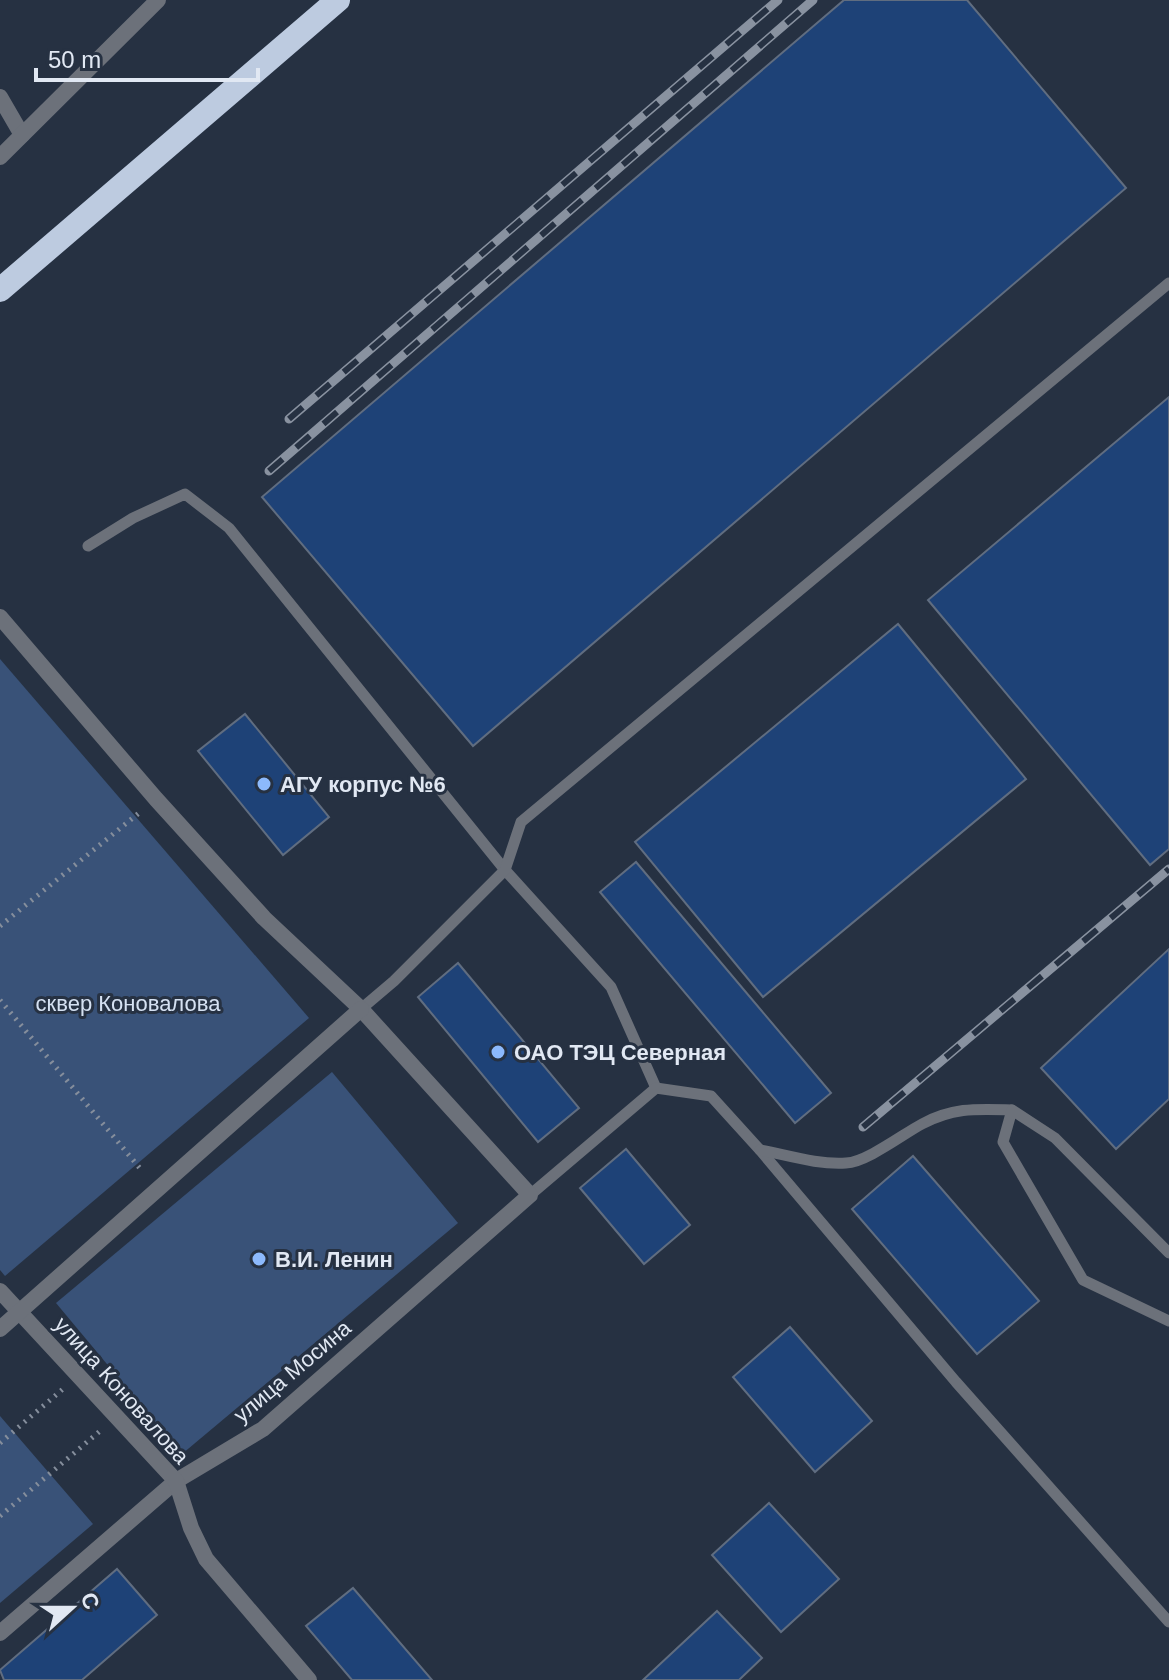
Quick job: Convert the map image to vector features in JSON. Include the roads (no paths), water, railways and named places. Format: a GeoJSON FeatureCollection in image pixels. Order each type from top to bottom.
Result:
{"type":"FeatureCollection","features":[{"type":"Feature","properties":{"kind":"highway"},"geometry":{"type":"LineString","coordinates":[[0,290],[338,0]]}},
{"type":"Feature","properties":{"kind":"street"},"geometry":{"type":"LineString","coordinates":[[0,157],[158,0]]}},
{"type":"Feature","properties":{"kind":"street"},"geometry":{"type":"LineString","coordinates":[[0,97],[22,135]]}},
{"type":"Feature","properties":{"kind":"street"},"geometry":{"type":"LineString","coordinates":[[0,617],[156,799],[264,918],[361,1009],[530,1195]]}},
{"type":"Feature","properties":{"kind":"street"},"geometry":{"type":"LineString","coordinates":[[0,1329],[361,1009]]}},
{"type":"Feature","properties":{"kind":"street","name":"улица Мосина"},"geometry":{"type":"LineString","coordinates":[[0,1633],[176,1481],[263,1429],[530,1195]]}},
{"type":"Feature","properties":{"kind":"street","name":"улица Коновалова"},"geometry":{"type":"LineString","coordinates":[[0,1291],[176,1481],[191,1528],[206,1559],[309,1680]]}},
{"type":"Feature","properties":{"kind":"lane"},"geometry":{"type":"LineString","coordinates":[[361,1009],[394,981],[505,870],[521,822],[1169,283]]}},
{"type":"Feature","properties":{"kind":"lane"},"geometry":{"type":"LineString","coordinates":[[88,546],[133,518],[185,494],[229,528],[505,870],[611,987],[656,1088]]}},
{"type":"Feature","properties":{"kind":"lane"},"geometry":{"type":"LineString","coordinates":[[530,1195],[656,1088],[711,1096],[956,1382],[1169,1622]]}},
{"type":"Feature","properties":{"kind":"lane"},"geometry":{"type":"LineString","coordinates":[[760,1150],[848,1164],[900,1140],[922,1124],[961,1109],[1012,1110],[1055,1138],[1169,1253]]}},
{"type":"Feature","properties":{"kind":"lane"},"geometry":{"type":"LineString","coordinates":[[1012,1110],[1003,1142],[1083,1280],[1169,1321]]}},
{"type":"Feature","properties":{"kind":"railway"},"geometry":{"type":"LineString","coordinates":[[289,419],[778,0]]}},
{"type":"Feature","properties":{"kind":"railway"},"geometry":{"type":"LineString","coordinates":[[269,471],[813,0]]}},
{"type":"Feature","properties":{"kind":"railway"},"geometry":{"type":"LineString","coordinates":[[863,1127],[1169,869]]}},
{"type":"Feature","properties":{"kind":"place","name":"АГУ корпус №6"},"geometry":{"type":"Point","coordinates":[264,784]}},
{"type":"Feature","properties":{"kind":"place","name":"ОАО ТЭЦ Северная"},"geometry":{"type":"Point","coordinates":[498,1052]}},
{"type":"Feature","properties":{"kind":"place","name":"В.И. Ленин"},"geometry":{"type":"Point","coordinates":[259,1259]}},
{"type":"Feature","properties":{"kind":"park label","name":"сквер Коновалова"},"geometry":{"type":"Point","coordinates":[128,1003]}}]}
